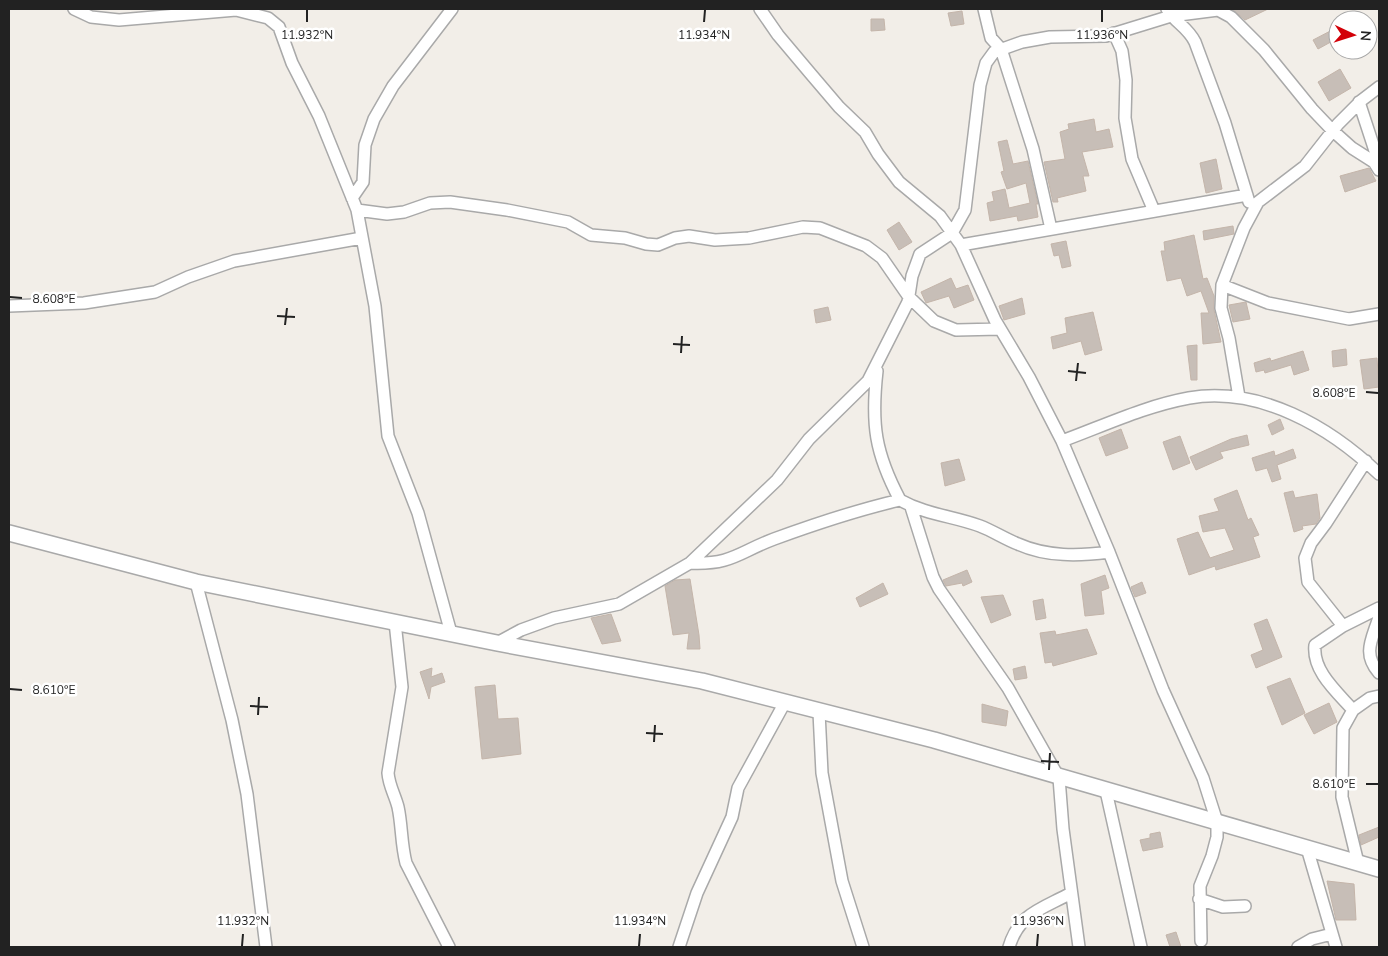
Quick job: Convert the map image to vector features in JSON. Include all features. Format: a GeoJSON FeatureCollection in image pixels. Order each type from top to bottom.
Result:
{"type":"FeatureCollection","features":[{"type":"Feature","properties":{"kind":"street"},"geometry":{"type":"LineString","coordinates":[[74,9],[91,16],[119,20],[236,10],[268,18],[279,27]]}},
{"type":"Feature","properties":{"kind":"street"},"geometry":{"type":"LineString","coordinates":[[274,9],[292,63],[319,116],[356,210],[380,345],[388,436],[418,513],[450,633]]}},
{"type":"Feature","properties":{"kind":"street"},"geometry":{"type":"LineString","coordinates":[[352,198],[363,182],[365,145],[374,119],[393,86],[452,9]]}},
{"type":"Feature","properties":{"kind":"street"},"geometry":{"type":"LineString","coordinates":[[760,9],[778,35],[839,107],[865,132],[878,154],[899,182],[940,216],[952,232],[961,245],[1000,329],[1029,377],[1062,441],[1109,552],[1163,690],[1204,778],[1218,822],[1217,837],[1212,856],[1201,880],[1199,899],[1201,941]]}},
{"type":"Feature","properties":{"kind":"street"},"geometry":{"type":"LineString","coordinates":[[984,9],[990,38],[1001,49],[1033,149],[1051,229]]}},
{"type":"Feature","properties":{"kind":"street"},"geometry":{"type":"LineString","coordinates":[[496,643],[521,630],[554,618],[619,604],[690,563],[777,480],[809,439],[868,381],[877,366],[909,297],[912,276],[920,254],[952,232],[965,210],[980,85],[986,63],[994,52],[1022,42],[1050,38],[1085,38],[1114,33],[1169,13],[1220,9],[1231,17],[1264,50],[1312,109],[1332,130],[1352,148],[1378,163]]}},
{"type":"Feature","properties":{"kind":"street"},"geometry":{"type":"LineString","coordinates":[[1169,13],[1189,30],[1195,42],[1225,123],[1252,213]]}},
{"type":"Feature","properties":{"kind":"street"},"geometry":{"type":"LineString","coordinates":[[1114,33],[1122,51],[1126,80],[1125,118],[1132,159],[1154,211]]}},
{"type":"Feature","properties":{"kind":"street"},"geometry":{"type":"LineString","coordinates":[[1240,397],[1229,338],[1221,308],[1222,286],[1252,213],[1258,202],[1304,166],[1332,130],[1359,102],[1379,87]]}},
{"type":"Feature","properties":{"kind":"street"},"geometry":{"type":"LineString","coordinates":[[1359,102],[1378,163]]}},
{"type":"Feature","properties":{"kind":"street"},"geometry":{"type":"LineString","coordinates":[[961,245],[1247,195]]}},
{"type":"Feature","properties":{"kind":"street"},"geometry":{"type":"LineString","coordinates":[[356,210],[387,214],[404,212],[430,203],[458,203],[568,222],[591,236],[625,238],[646,244],[658,245],[675,238],[689,236],[715,240],[749,238],[803,227],[820,228],[866,246],[882,258],[909,297],[934,321],[956,330],[1000,329]]}},
{"type":"Feature","properties":{"kind":"street"},"geometry":{"type":"LineString","coordinates":[[9,306],[84,303],[155,292],[188,277],[234,261],[362,238]]}},
{"type":"Feature","properties":{"kind":"street"},"geometry":{"type":"LineString","coordinates":[[1222,286],[1268,303],[1349,319],[1379,314]]}},
{"type":"Feature","properties":{"kind":"street"},"geometry":{"type":"LineString","coordinates":[[877,366],[874,417],[878,448],[884,470],[900,500],[911,507],[943,517],[980,525],[1020,545],[1048,553],[1078,556],[1109,552]]}},
{"type":"Feature","properties":{"kind":"street"},"geometry":{"type":"LineString","coordinates":[[1062,441],[1140,412],[1189,398],[1240,397],[1310,420],[1366,461],[1379,474]]}},
{"type":"Feature","properties":{"kind":"street"},"geometry":{"type":"LineString","coordinates":[[1344,626],[1308,582],[1305,558],[1310,543],[1366,461]]}},
{"type":"Feature","properties":{"kind":"street"},"geometry":{"type":"LineString","coordinates":[[690,563],[719,563],[774,539],[867,508],[900,500]]}},
{"type":"Feature","properties":{"kind":"street"},"geometry":{"type":"LineString","coordinates":[[911,507],[933,577],[939,589],[1008,688],[1059,778],[1071,893],[1079,947]]}},
{"type":"Feature","properties":{"kind":"street"},"geometry":{"type":"LineString","coordinates":[[9,533],[196,582],[496,643],[702,681],[784,704],[934,740],[1059,778],[1379,869]]}},
{"type":"Feature","properties":{"kind":"street"},"geometry":{"type":"LineString","coordinates":[[196,582],[232,720],[247,794],[266,947]]}},
{"type":"Feature","properties":{"kind":"street"},"geometry":{"type":"LineString","coordinates":[[1353,710],[1321,673],[1314,655],[1315,645],[1344,626],[1379,608]]}},
{"type":"Feature","properties":{"kind":"street"},"geometry":{"type":"LineString","coordinates":[[1379,617],[1368,652],[1379,673]]}},
{"type":"Feature","properties":{"kind":"street"},"geometry":{"type":"LineString","coordinates":[[395,622],[402,687],[388,773],[388,785],[398,805],[402,849],[406,863],[449,947]]}},
{"type":"Feature","properties":{"kind":"street"},"geometry":{"type":"LineString","coordinates":[[1358,863],[1342,797],[1343,728],[1353,710],[1370,698],[1379,696]]}},
{"type":"Feature","properties":{"kind":"street"},"geometry":{"type":"LineString","coordinates":[[680,947],[697,893],[732,817],[738,788],[784,704]]}},
{"type":"Feature","properties":{"kind":"street"},"geometry":{"type":"LineString","coordinates":[[819,712],[822,773],[842,881],[863,947]]}},
{"type":"Feature","properties":{"kind":"street"},"geometry":{"type":"LineString","coordinates":[[1106,791],[1141,947]]}},
{"type":"Feature","properties":{"kind":"street"},"geometry":{"type":"LineString","coordinates":[[1307,848],[1336,947]]}},
{"type":"Feature","properties":{"kind":"street"},"geometry":{"type":"LineString","coordinates":[[1009,947],[1014,932],[1025,918],[1071,893]]}},
{"type":"Feature","properties":{"kind":"street"},"geometry":{"type":"LineString","coordinates":[[1199,899],[1223,907],[1245,906]]}},
{"type":"Feature","properties":{"kind":"street"},"geometry":{"type":"LineString","coordinates":[[1298,947],[1312,939],[1332,934]]}},
{"type":"Feature","properties":{"kind":"building"},"geometry":{"type":"Polygon","coordinates":[[[1232,9],[1268,9],[1245,20],[1232,9]]]}},
{"type":"Feature","properties":{"kind":"building"},"geometry":{"type":"Polygon","coordinates":[[[962,11],[964,24],[951,26],[948,13],[962,11]]]}},
{"type":"Feature","properties":{"kind":"building"},"geometry":{"type":"Polygon","coordinates":[[[871,19],[884,19],[885,30],[871,31],[871,19]]]}},
{"type":"Feature","properties":{"kind":"building"},"geometry":{"type":"Polygon","coordinates":[[[1328,32],[1328,44],[1318,49],[1313,40],[1328,32]]]}},
{"type":"Feature","properties":{"kind":"building"},"geometry":{"type":"Polygon","coordinates":[[[1340,69],[1351,88],[1329,101],[1318,82],[1340,69]]]}},
{"type":"Feature","properties":{"kind":"building"},"geometry":{"type":"Polygon","coordinates":[[[1094,119],[1096,132],[1109,129],[1113,147],[1082,152],[1089,176],[1083,176],[1086,191],[1057,198],[1058,202],[1053,202],[1044,162],[1065,159],[1060,132],[1069,129],[1068,124],[1094,119]]]}},
{"type":"Feature","properties":{"kind":"building"},"geometry":{"type":"Polygon","coordinates":[[[1007,140],[1013,164],[1028,161],[1038,204],[1036,204],[1038,217],[1018,221],[1017,216],[990,221],[987,203],[994,201],[992,192],[1005,189],[1009,208],[1030,203],[1026,183],[1007,189],[1001,172],[1004,171],[998,142],[1007,140]]]}},
{"type":"Feature","properties":{"kind":"building"},"geometry":{"type":"Polygon","coordinates":[[[1216,159],[1222,189],[1206,193],[1200,163],[1216,159]]]}},
{"type":"Feature","properties":{"kind":"building"},"geometry":{"type":"Polygon","coordinates":[[[1369,168],[1376,181],[1345,192],[1340,176],[1369,168]]]}},
{"type":"Feature","properties":{"kind":"building"},"geometry":{"type":"Polygon","coordinates":[[[899,222],[912,242],[899,250],[887,230],[899,222]]]}},
{"type":"Feature","properties":{"kind":"building"},"geometry":{"type":"Polygon","coordinates":[[[1233,226],[1234,234],[1204,240],[1203,231],[1233,226]]]}},
{"type":"Feature","properties":{"kind":"building"},"geometry":{"type":"Polygon","coordinates":[[[1194,235],[1203,279],[1207,278],[1214,296],[1214,310],[1221,342],[1203,344],[1201,313],[1209,313],[1201,291],[1187,296],[1181,278],[1167,281],[1161,251],[1165,251],[1164,242],[1194,235]]]}},
{"type":"Feature","properties":{"kind":"building"},"geometry":{"type":"Polygon","coordinates":[[[1066,241],[1071,266],[1062,268],[1059,255],[1054,256],[1051,244],[1066,241]]]}},
{"type":"Feature","properties":{"kind":"building"},"geometry":{"type":"Polygon","coordinates":[[[951,278],[956,289],[968,285],[974,300],[954,308],[949,296],[926,303],[921,292],[951,278]]]}},
{"type":"Feature","properties":{"kind":"building"},"geometry":{"type":"Polygon","coordinates":[[[1022,298],[1025,314],[1004,320],[999,306],[1022,298]]]}},
{"type":"Feature","properties":{"kind":"building"},"geometry":{"type":"Polygon","coordinates":[[[1246,302],[1250,319],[1233,322],[1229,305],[1246,302]]]}},
{"type":"Feature","properties":{"kind":"building"},"geometry":{"type":"Polygon","coordinates":[[[828,307],[831,320],[816,323],[814,310],[828,307]]]}},
{"type":"Feature","properties":{"kind":"building"},"geometry":{"type":"Polygon","coordinates":[[[1093,312],[1102,350],[1085,355],[1081,341],[1053,349],[1051,337],[1067,333],[1065,318],[1093,312]]]}},
{"type":"Feature","properties":{"kind":"building"},"geometry":{"type":"Polygon","coordinates":[[[1197,345],[1197,380],[1191,380],[1187,346],[1197,345]]]}},
{"type":"Feature","properties":{"kind":"building"},"geometry":{"type":"Polygon","coordinates":[[[1346,349],[1347,365],[1333,367],[1332,351],[1346,349]]]}},
{"type":"Feature","properties":{"kind":"building"},"geometry":{"type":"Polygon","coordinates":[[[1303,351],[1309,370],[1294,375],[1291,365],[1265,373],[1264,370],[1256,372],[1254,363],[1270,358],[1271,361],[1303,351]]]}},
{"type":"Feature","properties":{"kind":"building"},"geometry":{"type":"Polygon","coordinates":[[[1377,358],[1379,387],[1364,389],[1360,360],[1377,358]]]}},
{"type":"Feature","properties":{"kind":"building"},"geometry":{"type":"Polygon","coordinates":[[[1280,419],[1284,429],[1272,435],[1268,425],[1280,419]]]}},
{"type":"Feature","properties":{"kind":"building"},"geometry":{"type":"Polygon","coordinates":[[[1121,429],[1128,448],[1106,456],[1099,438],[1121,429]]]}},
{"type":"Feature","properties":{"kind":"building"},"geometry":{"type":"Polygon","coordinates":[[[1247,435],[1249,445],[1220,452],[1223,458],[1196,470],[1190,457],[1231,439],[1247,435]]]}},
{"type":"Feature","properties":{"kind":"building"},"geometry":{"type":"Polygon","coordinates":[[[1180,436],[1190,463],[1173,470],[1163,442],[1180,436]]]}},
{"type":"Feature","properties":{"kind":"building"},"geometry":{"type":"Polygon","coordinates":[[[1293,449],[1296,458],[1277,465],[1281,479],[1272,482],[1267,468],[1256,471],[1252,458],[1274,451],[1275,456],[1293,449]]]}},
{"type":"Feature","properties":{"kind":"building"},"geometry":{"type":"Polygon","coordinates":[[[959,459],[965,480],[945,486],[941,463],[959,459]]]}},
{"type":"Feature","properties":{"kind":"building"},"geometry":{"type":"Polygon","coordinates":[[[1237,490],[1248,520],[1251,518],[1259,535],[1253,537],[1260,557],[1216,570],[1215,566],[1189,575],[1177,539],[1198,532],[1210,558],[1234,550],[1225,528],[1203,532],[1199,516],[1219,511],[1214,499],[1237,490]]]}},
{"type":"Feature","properties":{"kind":"building"},"geometry":{"type":"Polygon","coordinates":[[[1293,491],[1295,498],[1317,494],[1320,518],[1316,524],[1302,526],[1303,529],[1294,532],[1284,493],[1293,491]]]}},
{"type":"Feature","properties":{"kind":"building"},"geometry":{"type":"Polygon","coordinates":[[[967,570],[972,582],[963,586],[962,583],[946,586],[943,580],[967,570]]]}},
{"type":"Feature","properties":{"kind":"building"},"geometry":{"type":"Polygon","coordinates":[[[1105,575],[1109,588],[1101,591],[1104,614],[1085,616],[1081,584],[1105,575]]]}},
{"type":"Feature","properties":{"kind":"building"},"geometry":{"type":"Polygon","coordinates":[[[690,579],[700,649],[687,649],[689,633],[673,635],[665,586],[675,580],[690,579]]]}},
{"type":"Feature","properties":{"kind":"building"},"geometry":{"type":"Polygon","coordinates":[[[1142,582],[1146,593],[1135,597],[1131,587],[1142,582]]]}},
{"type":"Feature","properties":{"kind":"building"},"geometry":{"type":"Polygon","coordinates":[[[883,583],[888,594],[860,607],[856,598],[883,583]]]}},
{"type":"Feature","properties":{"kind":"building"},"geometry":{"type":"Polygon","coordinates":[[[1003,595],[1011,615],[991,623],[981,597],[1003,595]]]}},
{"type":"Feature","properties":{"kind":"building"},"geometry":{"type":"Polygon","coordinates":[[[1043,599],[1046,618],[1036,620],[1033,601],[1043,599]]]}},
{"type":"Feature","properties":{"kind":"building"},"geometry":{"type":"Polygon","coordinates":[[[611,614],[621,641],[602,644],[591,618],[611,614]]]}},
{"type":"Feature","properties":{"kind":"building"},"geometry":{"type":"Polygon","coordinates":[[[1267,619],[1282,657],[1256,668],[1251,655],[1263,650],[1254,624],[1267,619]]]}},
{"type":"Feature","properties":{"kind":"building"},"geometry":{"type":"Polygon","coordinates":[[[1087,629],[1097,654],[1053,666],[1052,662],[1045,663],[1040,633],[1055,631],[1056,635],[1087,629]]]}},
{"type":"Feature","properties":{"kind":"building"},"geometry":{"type":"Polygon","coordinates":[[[1025,666],[1027,678],[1015,680],[1013,669],[1025,666]]]}},
{"type":"Feature","properties":{"kind":"building"},"geometry":{"type":"Polygon","coordinates":[[[432,668],[431,677],[442,673],[445,682],[431,687],[429,699],[420,672],[432,668]]]}},
{"type":"Feature","properties":{"kind":"building"},"geometry":{"type":"Polygon","coordinates":[[[1290,678],[1305,713],[1282,725],[1267,687],[1290,678]]]}},
{"type":"Feature","properties":{"kind":"building"},"geometry":{"type":"Polygon","coordinates":[[[495,685],[498,719],[518,718],[521,754],[482,759],[475,687],[495,685]]]}},
{"type":"Feature","properties":{"kind":"building"},"geometry":{"type":"Polygon","coordinates":[[[1329,703],[1337,722],[1314,734],[1304,715],[1329,703]]]}},
{"type":"Feature","properties":{"kind":"building"},"geometry":{"type":"Polygon","coordinates":[[[982,704],[1008,711],[1006,726],[982,722],[982,704]]]}},
{"type":"Feature","properties":{"kind":"building"},"geometry":{"type":"Polygon","coordinates":[[[1379,827],[1379,837],[1361,845],[1359,835],[1379,827]]]}},
{"type":"Feature","properties":{"kind":"building"},"geometry":{"type":"Polygon","coordinates":[[[1160,832],[1163,847],[1143,851],[1140,840],[1150,838],[1150,834],[1160,832]]]}},
{"type":"Feature","properties":{"kind":"building"},"geometry":{"type":"Polygon","coordinates":[[[1327,881],[1354,884],[1356,920],[1336,920],[1327,881]]]}},
{"type":"Feature","properties":{"kind":"building"},"geometry":{"type":"Polygon","coordinates":[[[1176,932],[1181,947],[1170,947],[1166,935],[1176,932]]]}}]}
